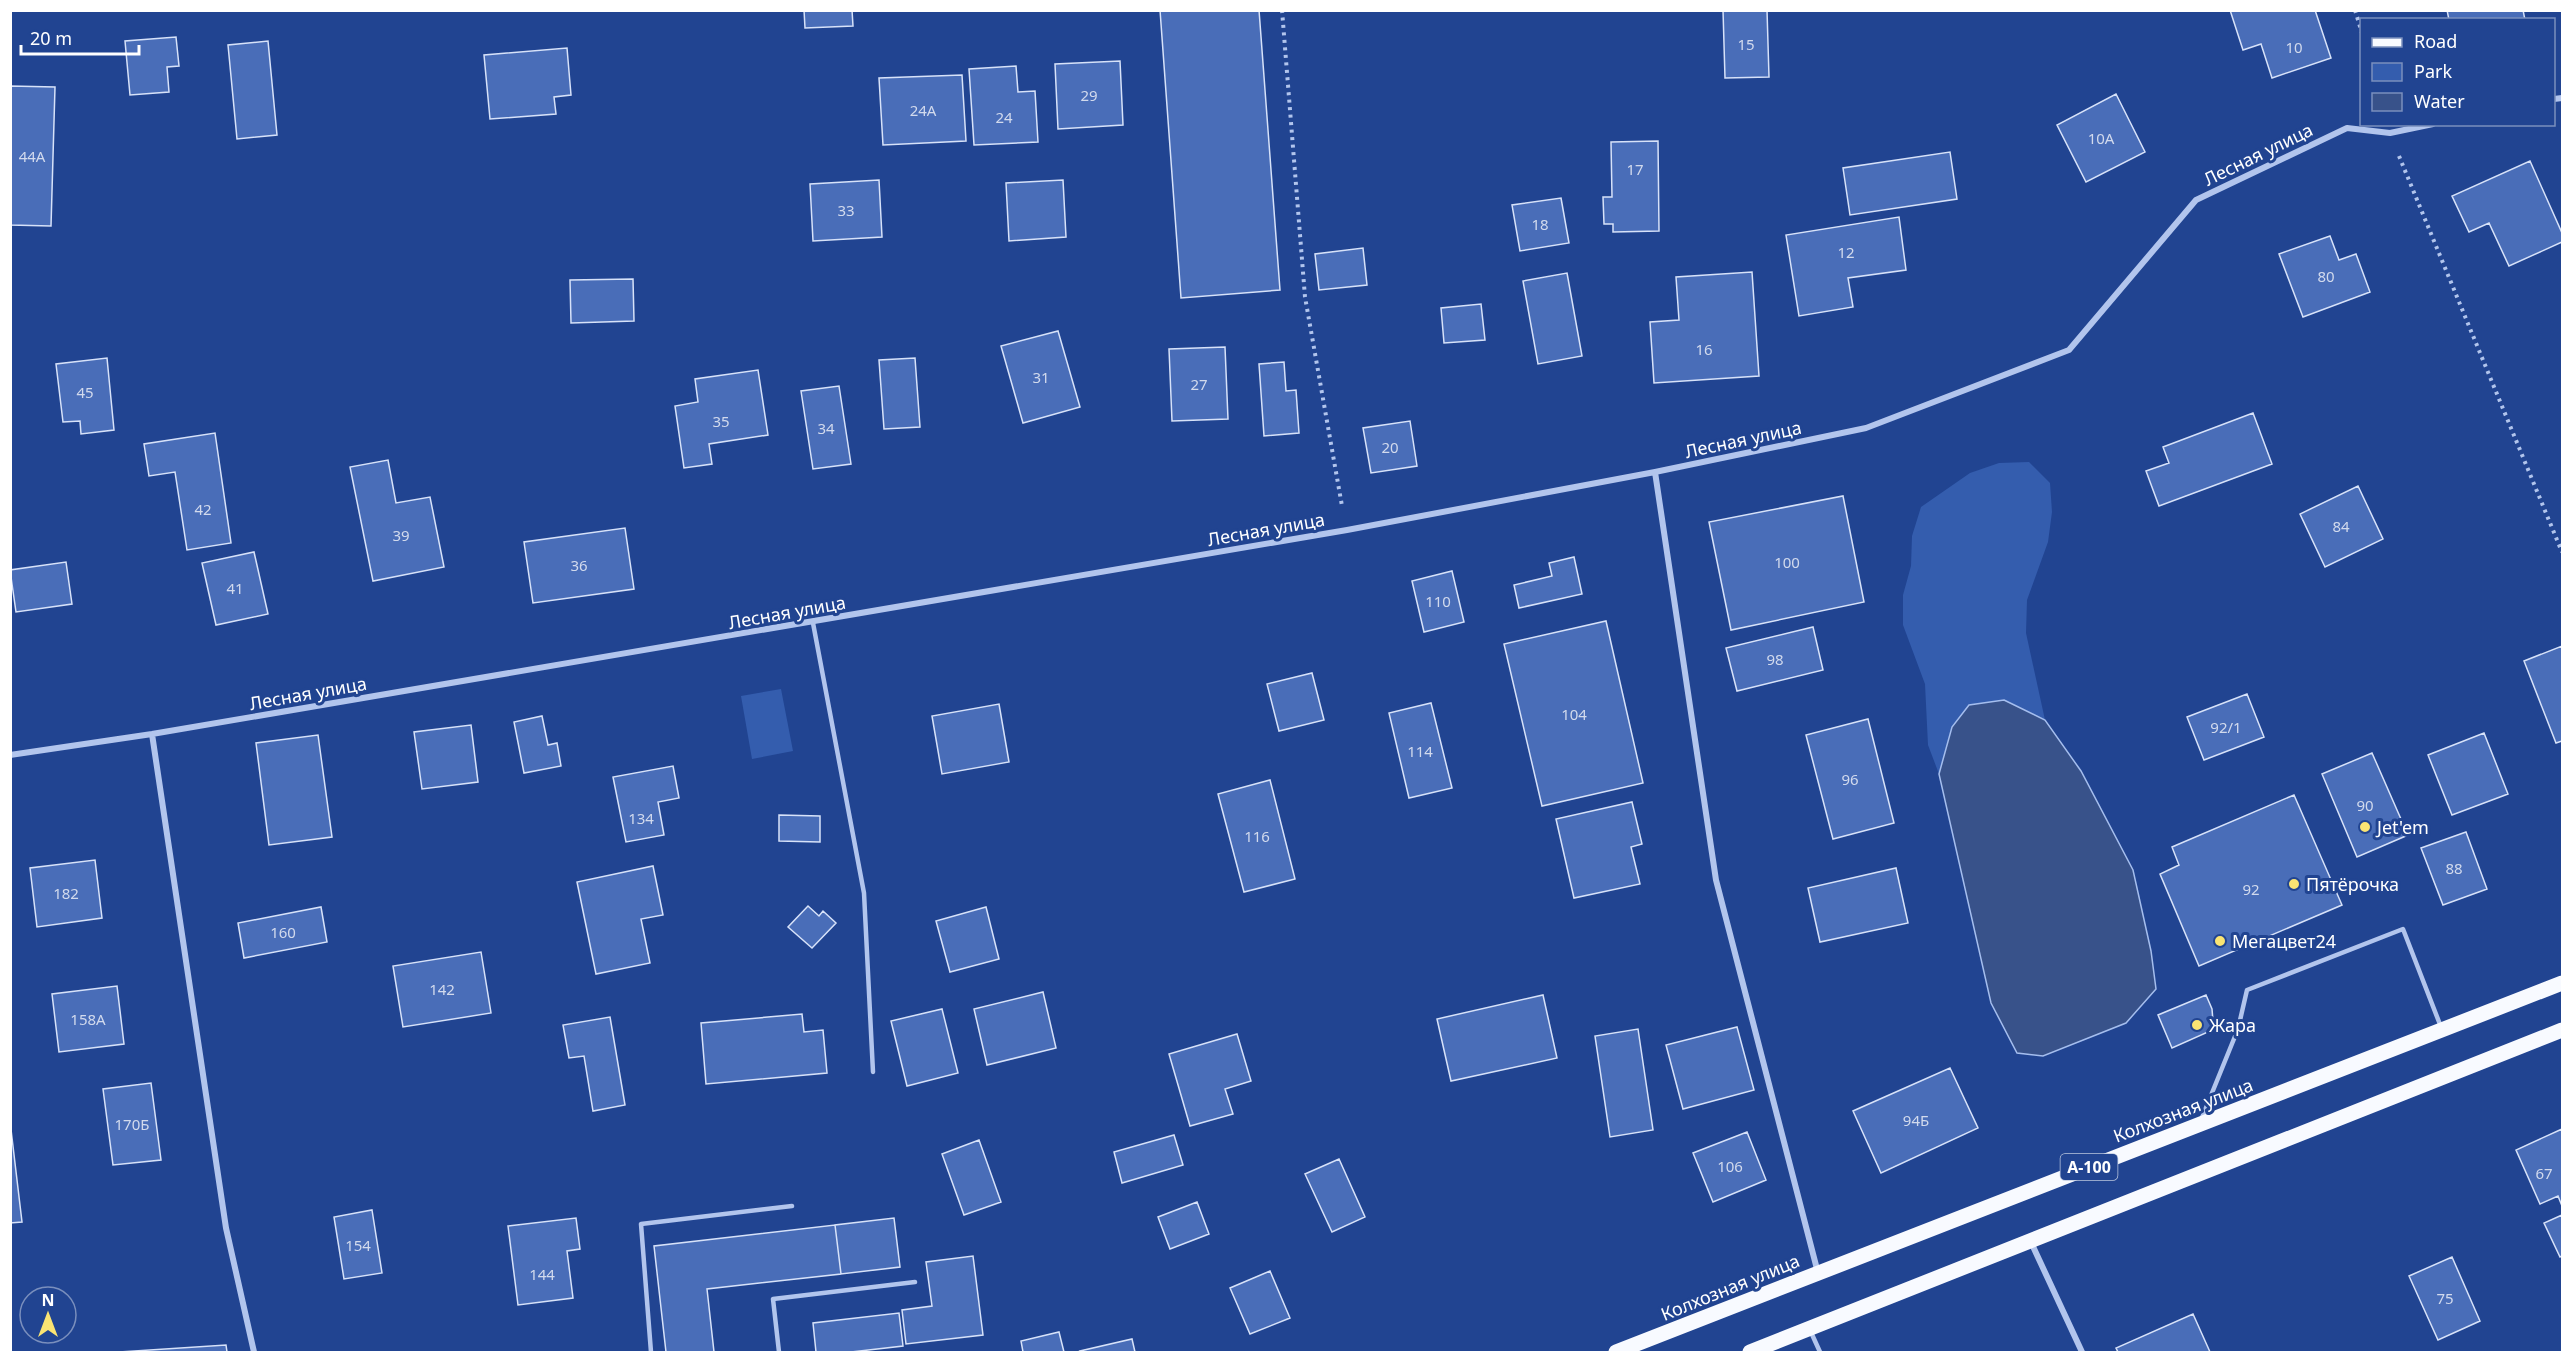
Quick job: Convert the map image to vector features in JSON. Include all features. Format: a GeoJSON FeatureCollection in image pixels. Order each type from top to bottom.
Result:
{"type":"FeatureCollection","features":[{"type":"Feature","properties":{"kind":"main road","name":"Колхозная улица"},"geometry":{"type":"LineString","coordinates":[[1616,1353],[2562,983]]}},
{"type":"Feature","properties":{"kind":"main road","name":"А-100"},"geometry":{"type":"LineString","coordinates":[[1750,1353],[2562,1030]]}},
{"type":"Feature","properties":{"kind":"street","name":"Лесная улица"},"geometry":{"type":"LineString","coordinates":[[10,755],[152,734],[813,623],[1347,530],[1654,472],[1866,428],[2069,350],[2196,200],[2347,128],[2390,133],[2423,126]]}},
{"type":"Feature","properties":{"kind":"street"},"geometry":{"type":"LineString","coordinates":[[1654,472],[1716,880],[1818,1273]]}},
{"type":"Feature","properties":{"kind":"street"},"geometry":{"type":"LineString","coordinates":[[152,734],[226,1228],[254,1353]]}},
{"type":"Feature","properties":{"kind":"street"},"geometry":{"type":"LineString","coordinates":[[2030,1240],[2082,1353]]}},
{"type":"Feature","properties":{"kind":"lane"},"geometry":{"type":"LineString","coordinates":[[813,623],[864,893],[873,1071]]}},
{"type":"Feature","properties":{"kind":"lane"},"geometry":{"type":"LineString","coordinates":[[2199,1124],[2238,1029],[2247,990],[2403,929],[2442,1030]]}},
{"type":"Feature","properties":{"kind":"lane"},"geometry":{"type":"LineString","coordinates":[[651,1353],[641,1224],[792,1206]]}},
{"type":"Feature","properties":{"kind":"lane"},"geometry":{"type":"LineString","coordinates":[[779,1353],[773,1299],[915,1282]]}},
{"type":"Feature","properties":{"kind":"lane"},"geometry":{"type":"LineString","coordinates":[[1810,1328],[1820,1353]]}},
{"type":"Feature","properties":{"kind":"path"},"geometry":{"type":"LineString","coordinates":[[1282,10],[1305,297],[1347,530]]}},
{"type":"Feature","properties":{"kind":"path"},"geometry":{"type":"LineString","coordinates":[[2355,10],[2360,29]]}},
{"type":"Feature","properties":{"kind":"path"},"geometry":{"type":"LineString","coordinates":[[2390,133],[2562,552]]}},
{"type":"Feature","properties":{"kind":"green space"},"geometry":{"type":"Polygon","coordinates":[[[2029,462],[2050,483],[2052,512],[2048,542],[2027,600],[2026,633],[2045,720],[2004,700],[1952,727],[1939,774],[1928,745],[1925,684],[1903,625],[1903,595],[1911,566],[1912,536],[1921,507],[1970,473],[1999,463],[2029,462]]]}},
{"type":"Feature","properties":{"kind":"green space"},"geometry":{"type":"Polygon","coordinates":[[[781,689],[793,751],[752,759],[741,696],[781,689]]]}},
{"type":"Feature","properties":{"kind":"water"},"geometry":{"type":"Polygon","coordinates":[[[2004,700],[2045,720],[2081,771],[2133,870],[2151,951],[2156,989],[2126,1023],[2043,1056],[2017,1053],[1991,1003],[1939,774],[1952,727],[1969,705],[2004,700]]]}},
{"type":"Feature","properties":{"kind":"building"},"geometry":{"type":"Polygon","coordinates":[[[804,10],[852,10],[853,26],[805,28],[804,10]]]}},
{"type":"Feature","properties":{"kind":"building"},"geometry":{"type":"Polygon","coordinates":[[[1160,10],[1259,10],[1280,290],[1181,298],[1160,10]]]}},
{"type":"Feature","properties":{"kind":"building"},"geometry":{"type":"Polygon","coordinates":[[[1723,10],[1767,10],[1769,77],[1725,78],[1723,10]]]}},
{"type":"Feature","properties":{"kind":"building"},"geometry":{"type":"Polygon","coordinates":[[[2230,10],[2315,10],[2331,58],[2272,78],[2261,44],[2243,50],[2230,10]]]}},
{"type":"Feature","properties":{"kind":"building"},"geometry":{"type":"Polygon","coordinates":[[[2447,10],[2523,10],[2525,18],[2449,18],[2447,10]]]}},
{"type":"Feature","properties":{"kind":"building"},"geometry":{"type":"Polygon","coordinates":[[[176,37],[179,66],[167,67],[169,92],[130,95],[125,41],[176,37]]]}},
{"type":"Feature","properties":{"kind":"building"},"geometry":{"type":"Polygon","coordinates":[[[268,41],[277,135],[237,139],[228,45],[268,41]]]}},
{"type":"Feature","properties":{"kind":"building"},"geometry":{"type":"Polygon","coordinates":[[[567,48],[571,95],[554,97],[556,114],[490,119],[484,55],[567,48]]]}},
{"type":"Feature","properties":{"kind":"building"},"geometry":{"type":"Polygon","coordinates":[[[1120,61],[1123,125],[1058,129],[1055,64],[1120,61]]]}},
{"type":"Feature","properties":{"kind":"building"},"geometry":{"type":"Polygon","coordinates":[[[1016,66],[1018,92],[1035,91],[1038,142],[974,145],[969,69],[1016,66]]]}},
{"type":"Feature","properties":{"kind":"building"},"geometry":{"type":"Polygon","coordinates":[[[962,75],[966,141],[883,145],[879,78],[962,75]]]}},
{"type":"Feature","properties":{"kind":"building"},"geometry":{"type":"Polygon","coordinates":[[[10,86],[55,87],[51,226],[10,225],[10,86]]]}},
{"type":"Feature","properties":{"kind":"building"},"geometry":{"type":"Polygon","coordinates":[[[2116,94],[2145,152],[2086,182],[2057,125],[2116,94]]]}},
{"type":"Feature","properties":{"kind":"building"},"geometry":{"type":"Polygon","coordinates":[[[1658,141],[1659,231],[1613,232],[1613,224],[1604,224],[1603,197],[1612,197],[1611,142],[1658,141]]]}},
{"type":"Feature","properties":{"kind":"building"},"geometry":{"type":"Polygon","coordinates":[[[1950,152],[1957,199],[1850,215],[1843,168],[1950,152]]]}},
{"type":"Feature","properties":{"kind":"building"},"geometry":{"type":"Polygon","coordinates":[[[2530,161],[2562,233],[2562,242],[2509,266],[2489,223],[2469,232],[2452,196],[2530,161]]]}},
{"type":"Feature","properties":{"kind":"building"},"geometry":{"type":"Polygon","coordinates":[[[879,180],[882,237],[813,241],[810,184],[879,180]]]}},
{"type":"Feature","properties":{"kind":"building"},"geometry":{"type":"Polygon","coordinates":[[[1063,180],[1066,237],[1009,241],[1006,183],[1063,180]]]}},
{"type":"Feature","properties":{"kind":"building"},"geometry":{"type":"Polygon","coordinates":[[[1561,198],[1569,243],[1520,251],[1512,205],[1561,198]]]}},
{"type":"Feature","properties":{"kind":"building"},"geometry":{"type":"Polygon","coordinates":[[[1899,217],[1906,270],[1848,278],[1853,307],[1799,316],[1786,235],[1899,217]]]}},
{"type":"Feature","properties":{"kind":"building"},"geometry":{"type":"Polygon","coordinates":[[[2330,236],[2339,260],[2356,254],[2370,292],[2303,317],[2279,254],[2330,236]]]}},
{"type":"Feature","properties":{"kind":"building"},"geometry":{"type":"Polygon","coordinates":[[[1363,248],[1367,285],[1319,290],[1315,254],[1363,248]]]}},
{"type":"Feature","properties":{"kind":"building"},"geometry":{"type":"Polygon","coordinates":[[[1752,272],[1759,376],[1654,383],[1650,322],[1679,320],[1676,277],[1752,272]]]}},
{"type":"Feature","properties":{"kind":"building"},"geometry":{"type":"Polygon","coordinates":[[[1567,273],[1582,356],[1538,364],[1523,281],[1567,273]]]}},
{"type":"Feature","properties":{"kind":"building"},"geometry":{"type":"Polygon","coordinates":[[[633,279],[634,321],[571,323],[570,280],[633,279]]]}},
{"type":"Feature","properties":{"kind":"building"},"geometry":{"type":"Polygon","coordinates":[[[1481,304],[1485,340],[1444,343],[1441,308],[1481,304]]]}},
{"type":"Feature","properties":{"kind":"building"},"geometry":{"type":"Polygon","coordinates":[[[1058,331],[1080,407],[1023,423],[1001,346],[1058,331]]]}},
{"type":"Feature","properties":{"kind":"building"},"geometry":{"type":"Polygon","coordinates":[[[1225,347],[1228,419],[1172,421],[1169,349],[1225,347]]]}},
{"type":"Feature","properties":{"kind":"building"},"geometry":{"type":"Polygon","coordinates":[[[107,358],[114,430],[81,434],[80,421],[63,422],[56,364],[107,358]]]}},
{"type":"Feature","properties":{"kind":"building"},"geometry":{"type":"Polygon","coordinates":[[[915,358],[920,427],[884,429],[879,360],[915,358]]]}},
{"type":"Feature","properties":{"kind":"building"},"geometry":{"type":"Polygon","coordinates":[[[1284,362],[1286,391],[1296,390],[1299,433],[1264,436],[1259,364],[1284,362]]]}},
{"type":"Feature","properties":{"kind":"building"},"geometry":{"type":"Polygon","coordinates":[[[758,370],[768,435],[709,444],[712,464],[684,468],[675,406],[698,402],[695,379],[758,370]]]}},
{"type":"Feature","properties":{"kind":"building"},"geometry":{"type":"Polygon","coordinates":[[[839,386],[851,464],[813,469],[801,391],[839,386]]]}},
{"type":"Feature","properties":{"kind":"building"},"geometry":{"type":"Polygon","coordinates":[[[2253,413],[2272,464],[2159,506],[2146,471],[2169,463],[2163,447],[2253,413]]]}},
{"type":"Feature","properties":{"kind":"building"},"geometry":{"type":"Polygon","coordinates":[[[1410,421],[1417,466],[1371,473],[1363,428],[1410,421]]]}},
{"type":"Feature","properties":{"kind":"building"},"geometry":{"type":"Polygon","coordinates":[[[215,433],[231,543],[187,550],[175,472],[149,476],[144,444],[215,433]]]}},
{"type":"Feature","properties":{"kind":"building"},"geometry":{"type":"Polygon","coordinates":[[[388,460],[396,503],[430,497],[444,567],[373,581],[350,467],[388,460]]]}},
{"type":"Feature","properties":{"kind":"building"},"geometry":{"type":"Polygon","coordinates":[[[2358,486],[2383,539],[2325,567],[2300,514],[2358,486]]]}},
{"type":"Feature","properties":{"kind":"building"},"geometry":{"type":"Polygon","coordinates":[[[1843,496],[1864,602],[1731,630],[1709,522],[1843,496]]]}},
{"type":"Feature","properties":{"kind":"building"},"geometry":{"type":"Polygon","coordinates":[[[625,528],[634,589],[533,603],[524,542],[625,528]]]}},
{"type":"Feature","properties":{"kind":"building"},"geometry":{"type":"Polygon","coordinates":[[[254,552],[268,614],[216,625],[202,563],[254,552]]]}},
{"type":"Feature","properties":{"kind":"building"},"geometry":{"type":"Polygon","coordinates":[[[1574,557],[1582,594],[1519,608],[1514,585],[1552,576],[1549,563],[1574,557]]]}},
{"type":"Feature","properties":{"kind":"building"},"geometry":{"type":"Polygon","coordinates":[[[66,562],[72,604],[16,612],[10,570],[66,562]]]}},
{"type":"Feature","properties":{"kind":"building"},"geometry":{"type":"Polygon","coordinates":[[[1452,571],[1464,622],[1424,632],[1412,581],[1452,571]]]}},
{"type":"Feature","properties":{"kind":"building"},"geometry":{"type":"Polygon","coordinates":[[[1606,621],[1643,783],[1542,806],[1504,644],[1606,621]]]}},
{"type":"Feature","properties":{"kind":"building"},"geometry":{"type":"Polygon","coordinates":[[[1813,627],[1823,670],[1737,691],[1726,648],[1813,627]]]}},
{"type":"Feature","properties":{"kind":"building"},"geometry":{"type":"Polygon","coordinates":[[[2562,646],[2562,741],[2556,743],[2524,661],[2562,646]]]}},
{"type":"Feature","properties":{"kind":"building"},"geometry":{"type":"Polygon","coordinates":[[[1312,673],[1324,720],[1279,731],[1267,684],[1312,673]]]}},
{"type":"Feature","properties":{"kind":"building"},"geometry":{"type":"Polygon","coordinates":[[[2247,694],[2264,737],[2204,760],[2187,717],[2247,694]]]}},
{"type":"Feature","properties":{"kind":"building"},"geometry":{"type":"Polygon","coordinates":[[[1431,703],[1452,788],[1409,798],[1389,713],[1431,703]]]}},
{"type":"Feature","properties":{"kind":"building"},"geometry":{"type":"Polygon","coordinates":[[[999,704],[1009,762],[942,774],[932,716],[999,704]]]}},
{"type":"Feature","properties":{"kind":"building"},"geometry":{"type":"Polygon","coordinates":[[[542,716],[548,745],[557,743],[561,766],[524,773],[514,722],[542,716]]]}},
{"type":"Feature","properties":{"kind":"building"},"geometry":{"type":"Polygon","coordinates":[[[1868,719],[1894,823],[1833,839],[1806,735],[1868,719]]]}},
{"type":"Feature","properties":{"kind":"building"},"geometry":{"type":"Polygon","coordinates":[[[471,725],[478,782],[422,789],[414,732],[471,725]]]}},
{"type":"Feature","properties":{"kind":"building"},"geometry":{"type":"Polygon","coordinates":[[[2484,733],[2508,794],[2452,815],[2428,755],[2484,733]]]}},
{"type":"Feature","properties":{"kind":"building"},"geometry":{"type":"Polygon","coordinates":[[[318,735],[332,837],[269,845],[256,743],[318,735]]]}},
{"type":"Feature","properties":{"kind":"building"},"geometry":{"type":"Polygon","coordinates":[[[2372,753],[2408,835],[2357,857],[2322,774],[2372,753]]]}},
{"type":"Feature","properties":{"kind":"building"},"geometry":{"type":"Polygon","coordinates":[[[673,766],[679,798],[658,802],[664,835],[626,842],[613,777],[673,766]]]}},
{"type":"Feature","properties":{"kind":"building"},"geometry":{"type":"Polygon","coordinates":[[[1270,780],[1295,879],[1244,892],[1218,794],[1270,780]]]}},
{"type":"Feature","properties":{"kind":"building"},"geometry":{"type":"Polygon","coordinates":[[[2294,795],[2342,905],[2199,966],[2160,874],[2179,865],[2172,847],[2294,795]]]}},
{"type":"Feature","properties":{"kind":"building"},"geometry":{"type":"Polygon","coordinates":[[[1632,802],[1642,844],[1631,847],[1640,884],[1574,898],[1556,819],[1632,802]]]}},
{"type":"Feature","properties":{"kind":"building"},"geometry":{"type":"Polygon","coordinates":[[[779,815],[820,816],[820,842],[779,841],[779,815]]]}},
{"type":"Feature","properties":{"kind":"building"},"geometry":{"type":"Polygon","coordinates":[[[2466,832],[2487,889],[2443,905],[2421,848],[2466,832]]]}},
{"type":"Feature","properties":{"kind":"building"},"geometry":{"type":"Polygon","coordinates":[[[95,860],[102,918],[37,927],[30,868],[95,860]]]}},
{"type":"Feature","properties":{"kind":"building"},"geometry":{"type":"Polygon","coordinates":[[[653,866],[663,915],[641,919],[650,963],[596,974],[577,882],[653,866]]]}},
{"type":"Feature","properties":{"kind":"building"},"geometry":{"type":"Polygon","coordinates":[[[1896,868],[1908,923],[1820,942],[1808,888],[1896,868]]]}},
{"type":"Feature","properties":{"kind":"building"},"geometry":{"type":"Polygon","coordinates":[[[808,906],[819,916],[823,911],[836,923],[812,948],[788,927],[808,906]]]}},
{"type":"Feature","properties":{"kind":"building"},"geometry":{"type":"Polygon","coordinates":[[[321,907],[327,942],[244,958],[238,923],[321,907]]]}},
{"type":"Feature","properties":{"kind":"building"},"geometry":{"type":"Polygon","coordinates":[[[986,907],[999,959],[950,972],[936,921],[986,907]]]}},
{"type":"Feature","properties":{"kind":"building"},"geometry":{"type":"Polygon","coordinates":[[[481,952],[491,1013],[403,1027],[393,966],[481,952]]]}},
{"type":"Feature","properties":{"kind":"building"},"geometry":{"type":"Polygon","coordinates":[[[117,986],[124,1044],[59,1052],[52,994],[117,986]]]}},
{"type":"Feature","properties":{"kind":"building"},"geometry":{"type":"Polygon","coordinates":[[[1043,992],[1056,1048],[987,1065],[974,1009],[1043,992]]]}},
{"type":"Feature","properties":{"kind":"building"},"geometry":{"type":"Polygon","coordinates":[[[1543,995],[1557,1058],[1451,1081],[1437,1019],[1543,995]]]}},
{"type":"Feature","properties":{"kind":"building"},"geometry":{"type":"Polygon","coordinates":[[[2206,995],[2212,1009],[2213,1021],[2208,1032],[2172,1048],[2158,1015],[2206,995]]]}},
{"type":"Feature","properties":{"kind":"building"},"geometry":{"type":"Polygon","coordinates":[[[942,1009],[958,1073],[907,1086],[891,1021],[942,1009]]]}},
{"type":"Feature","properties":{"kind":"building"},"geometry":{"type":"Polygon","coordinates":[[[802,1014],[804,1032],[823,1030],[827,1073],[706,1084],[701,1023],[802,1014]]]}},
{"type":"Feature","properties":{"kind":"building"},"geometry":{"type":"Polygon","coordinates":[[[610,1017],[625,1105],[593,1111],[584,1056],[569,1058],[563,1025],[610,1017]]]}},
{"type":"Feature","properties":{"kind":"building"},"geometry":{"type":"Polygon","coordinates":[[[1737,1027],[1754,1090],[1683,1109],[1666,1045],[1737,1027]]]}},
{"type":"Feature","properties":{"kind":"building"},"geometry":{"type":"Polygon","coordinates":[[[1638,1029],[1653,1130],[1610,1137],[1595,1036],[1638,1029]]]}},
{"type":"Feature","properties":{"kind":"building"},"geometry":{"type":"Polygon","coordinates":[[[1237,1034],[1251,1081],[1225,1089],[1233,1114],[1190,1126],[1169,1054],[1237,1034]]]}},
{"type":"Feature","properties":{"kind":"building"},"geometry":{"type":"Polygon","coordinates":[[[1950,1068],[1978,1128],[1881,1173],[1853,1111],[1950,1068]]]}},
{"type":"Feature","properties":{"kind":"building"},"geometry":{"type":"Polygon","coordinates":[[[151,1083],[161,1160],[113,1165],[103,1089],[151,1083]]]}},
{"type":"Feature","properties":{"kind":"building"},"geometry":{"type":"Polygon","coordinates":[[[10,1121],[22,1222],[10,1223],[10,1121]]]}},
{"type":"Feature","properties":{"kind":"building"},"geometry":{"type":"Polygon","coordinates":[[[2562,1129],[2562,1206],[2558,1196],[2540,1204],[2516,1150],[2562,1129]]]}},
{"type":"Feature","properties":{"kind":"building"},"geometry":{"type":"Polygon","coordinates":[[[1747,1132],[1766,1180],[1713,1202],[1693,1153],[1747,1132]]]}},
{"type":"Feature","properties":{"kind":"building"},"geometry":{"type":"Polygon","coordinates":[[[1174,1135],[1183,1165],[1122,1183],[1114,1152],[1174,1135]]]}},
{"type":"Feature","properties":{"kind":"building"},"geometry":{"type":"Polygon","coordinates":[[[979,1140],[1001,1202],[964,1215],[942,1154],[979,1140]]]}},
{"type":"Feature","properties":{"kind":"building"},"geometry":{"type":"Polygon","coordinates":[[[1339,1159],[1365,1217],[1332,1232],[1305,1174],[1339,1159]]]}},
{"type":"Feature","properties":{"kind":"building"},"geometry":{"type":"Polygon","coordinates":[[[1197,1202],[1209,1234],[1170,1249],[1158,1217],[1197,1202]]]}},
{"type":"Feature","properties":{"kind":"building"},"geometry":{"type":"Polygon","coordinates":[[[372,1210],[382,1273],[344,1279],[334,1217],[372,1210]]]}},
{"type":"Feature","properties":{"kind":"building"},"geometry":{"type":"Polygon","coordinates":[[[2562,1215],[2562,1256],[2560,1257],[2544,1223],[2562,1215]]]}},
{"type":"Feature","properties":{"kind":"building"},"geometry":{"type":"Polygon","coordinates":[[[576,1218],[580,1249],[567,1251],[573,1298],[518,1305],[508,1226],[576,1218]]]}},
{"type":"Feature","properties":{"kind":"building"},"geometry":{"type":"Polygon","coordinates":[[[894,1218],[900,1267],[841,1274],[835,1225],[894,1218]]]}},
{"type":"Feature","properties":{"kind":"building"},"geometry":{"type":"Polygon","coordinates":[[[835,1225],[841,1274],[707,1289],[714,1352],[666,1352],[654,1246],[835,1225]]]}},
{"type":"Feature","properties":{"kind":"building"},"geometry":{"type":"Polygon","coordinates":[[[973,1256],[983,1335],[906,1344],[902,1310],[932,1306],[926,1262],[973,1256]]]}},
{"type":"Feature","properties":{"kind":"building"},"geometry":{"type":"Polygon","coordinates":[[[2452,1257],[2480,1321],[2438,1340],[2409,1276],[2452,1257]]]}},
{"type":"Feature","properties":{"kind":"building"},"geometry":{"type":"Polygon","coordinates":[[[1270,1271],[1290,1318],[1250,1334],[1230,1288],[1270,1271]]]}},
{"type":"Feature","properties":{"kind":"building"},"geometry":{"type":"Polygon","coordinates":[[[899,1313],[903,1346],[851,1352],[816,1352],[813,1323],[899,1313]]]}},
{"type":"Feature","properties":{"kind":"building"},"geometry":{"type":"Polygon","coordinates":[[[2193,1314],[2210,1352],[2118,1352],[2116,1348],[2193,1314]]]}},
{"type":"Feature","properties":{"kind":"building"},"geometry":{"type":"Polygon","coordinates":[[[1059,1332],[1064,1352],[1023,1352],[1021,1341],[1059,1332]]]}},
{"type":"Feature","properties":{"kind":"building"},"geometry":{"type":"Polygon","coordinates":[[[1132,1339],[1135,1352],[1080,1351],[1132,1339]]]}},
{"type":"Feature","properties":{"kind":"building"},"geometry":{"type":"Polygon","coordinates":[[[226,1345],[227,1352],[119,1352],[226,1345]]]}},
{"type":"Feature","properties":{"kind":"place","name":"Jet'em"},"geometry":{"type":"Point","coordinates":[2365,827]}},
{"type":"Feature","properties":{"kind":"place","name":"Пятёрочка"},"geometry":{"type":"Point","coordinates":[2294,884]}},
{"type":"Feature","properties":{"kind":"place","name":"Мегацвет24"},"geometry":{"type":"Point","coordinates":[2220,941]}},
{"type":"Feature","properties":{"kind":"place","name":"Жара"},"geometry":{"type":"Point","coordinates":[2197,1025]}}]}
